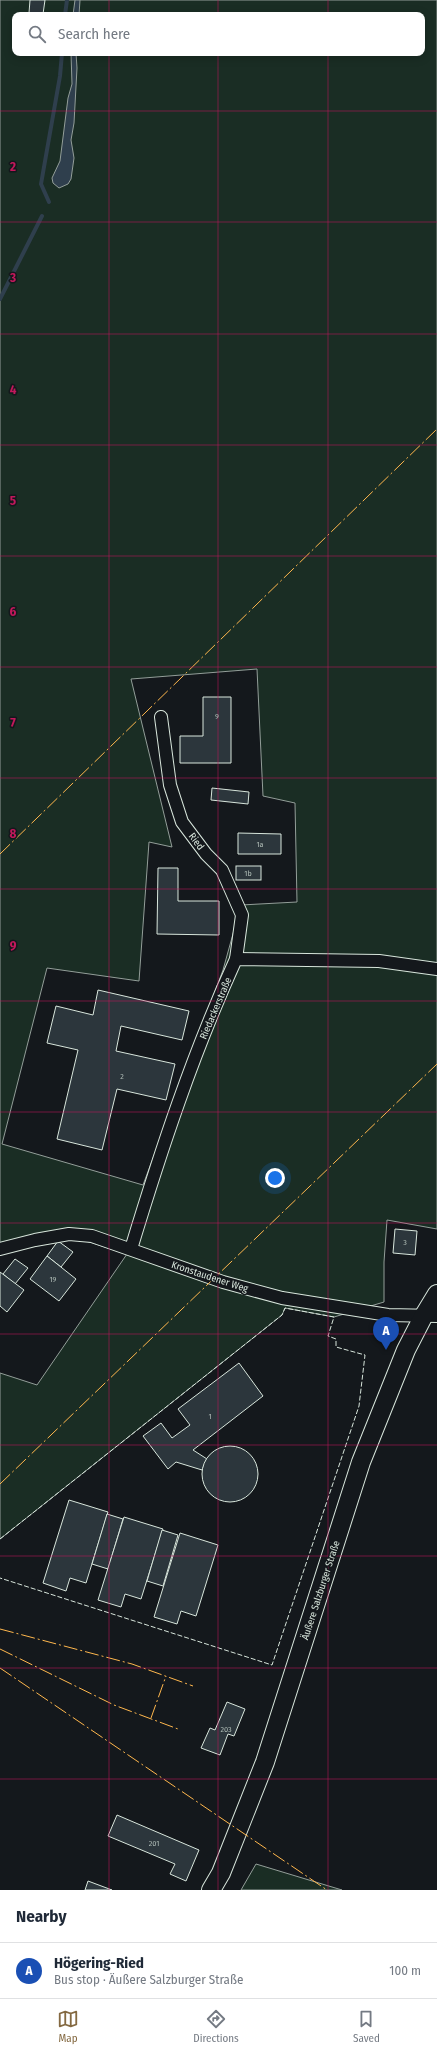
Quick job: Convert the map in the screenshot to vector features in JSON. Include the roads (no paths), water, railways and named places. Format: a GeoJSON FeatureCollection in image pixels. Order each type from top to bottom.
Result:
{"type":"FeatureCollection","features":[{"type":"Feature","properties":{"kind":"main road","name":"Äußere Salzburger Straße"},"geometry":{"type":"LineString","coordinates":[[211,1890],[221,1873],[265,1762],[361,1462],[406,1350],[430,1316],[437,1294]]}},
{"type":"Feature","properties":{"kind":"street","name":"Ried"},"geometry":{"type":"LineString","coordinates":[[161,717],[170,785],[182,822],[206,854],[222,870],[242,915],[236,959]]}},
{"type":"Feature","properties":{"kind":"street"},"geometry":{"type":"LineString","coordinates":[[236,959],[380,961],[437,969]]}},
{"type":"Feature","properties":{"kind":"street","name":"Riedackerstraße"},"geometry":{"type":"LineString","coordinates":[[131,1249],[186,1078],[216,1003],[236,959]]}},
{"type":"Feature","properties":{"kind":"street","name":"Kronstaudener Weg"},"geometry":{"type":"LineString","coordinates":[[0,1249],[69,1234],[92,1236],[222,1282],[282,1298],[388,1315],[430,1316]]}},
{"type":"Feature","properties":{"kind":"water"},"geometry":{"type":"Polygon","coordinates":[[[75,0],[80,0],[79,12],[73,12],[75,0]]]}},
{"type":"Feature","properties":{"kind":"water"},"geometry":{"type":"Polygon","coordinates":[[[71,56],[76,56],[74,123],[71,140],[74,158],[71,179],[68,184],[59,188],[53,183],[52,178],[60,161],[68,98],[72,84],[71,56]]]}},
{"type":"Feature","properties":{"kind":"waterway"},"geometry":{"type":"LineString","coordinates":[[65,12],[67,0]]}},
{"type":"Feature","properties":{"kind":"waterway"},"geometry":{"type":"LineString","coordinates":[[49,202],[41,184],[60,76],[62,56]]}},
{"type":"Feature","properties":{"kind":"waterway"},"geometry":{"type":"LineString","coordinates":[[0,299],[42,216]]}},
{"type":"Feature","properties":{"kind":"place","name":"Högering-Ried"},"geometry":{"type":"Point","coordinates":[386,1350]}}]}
